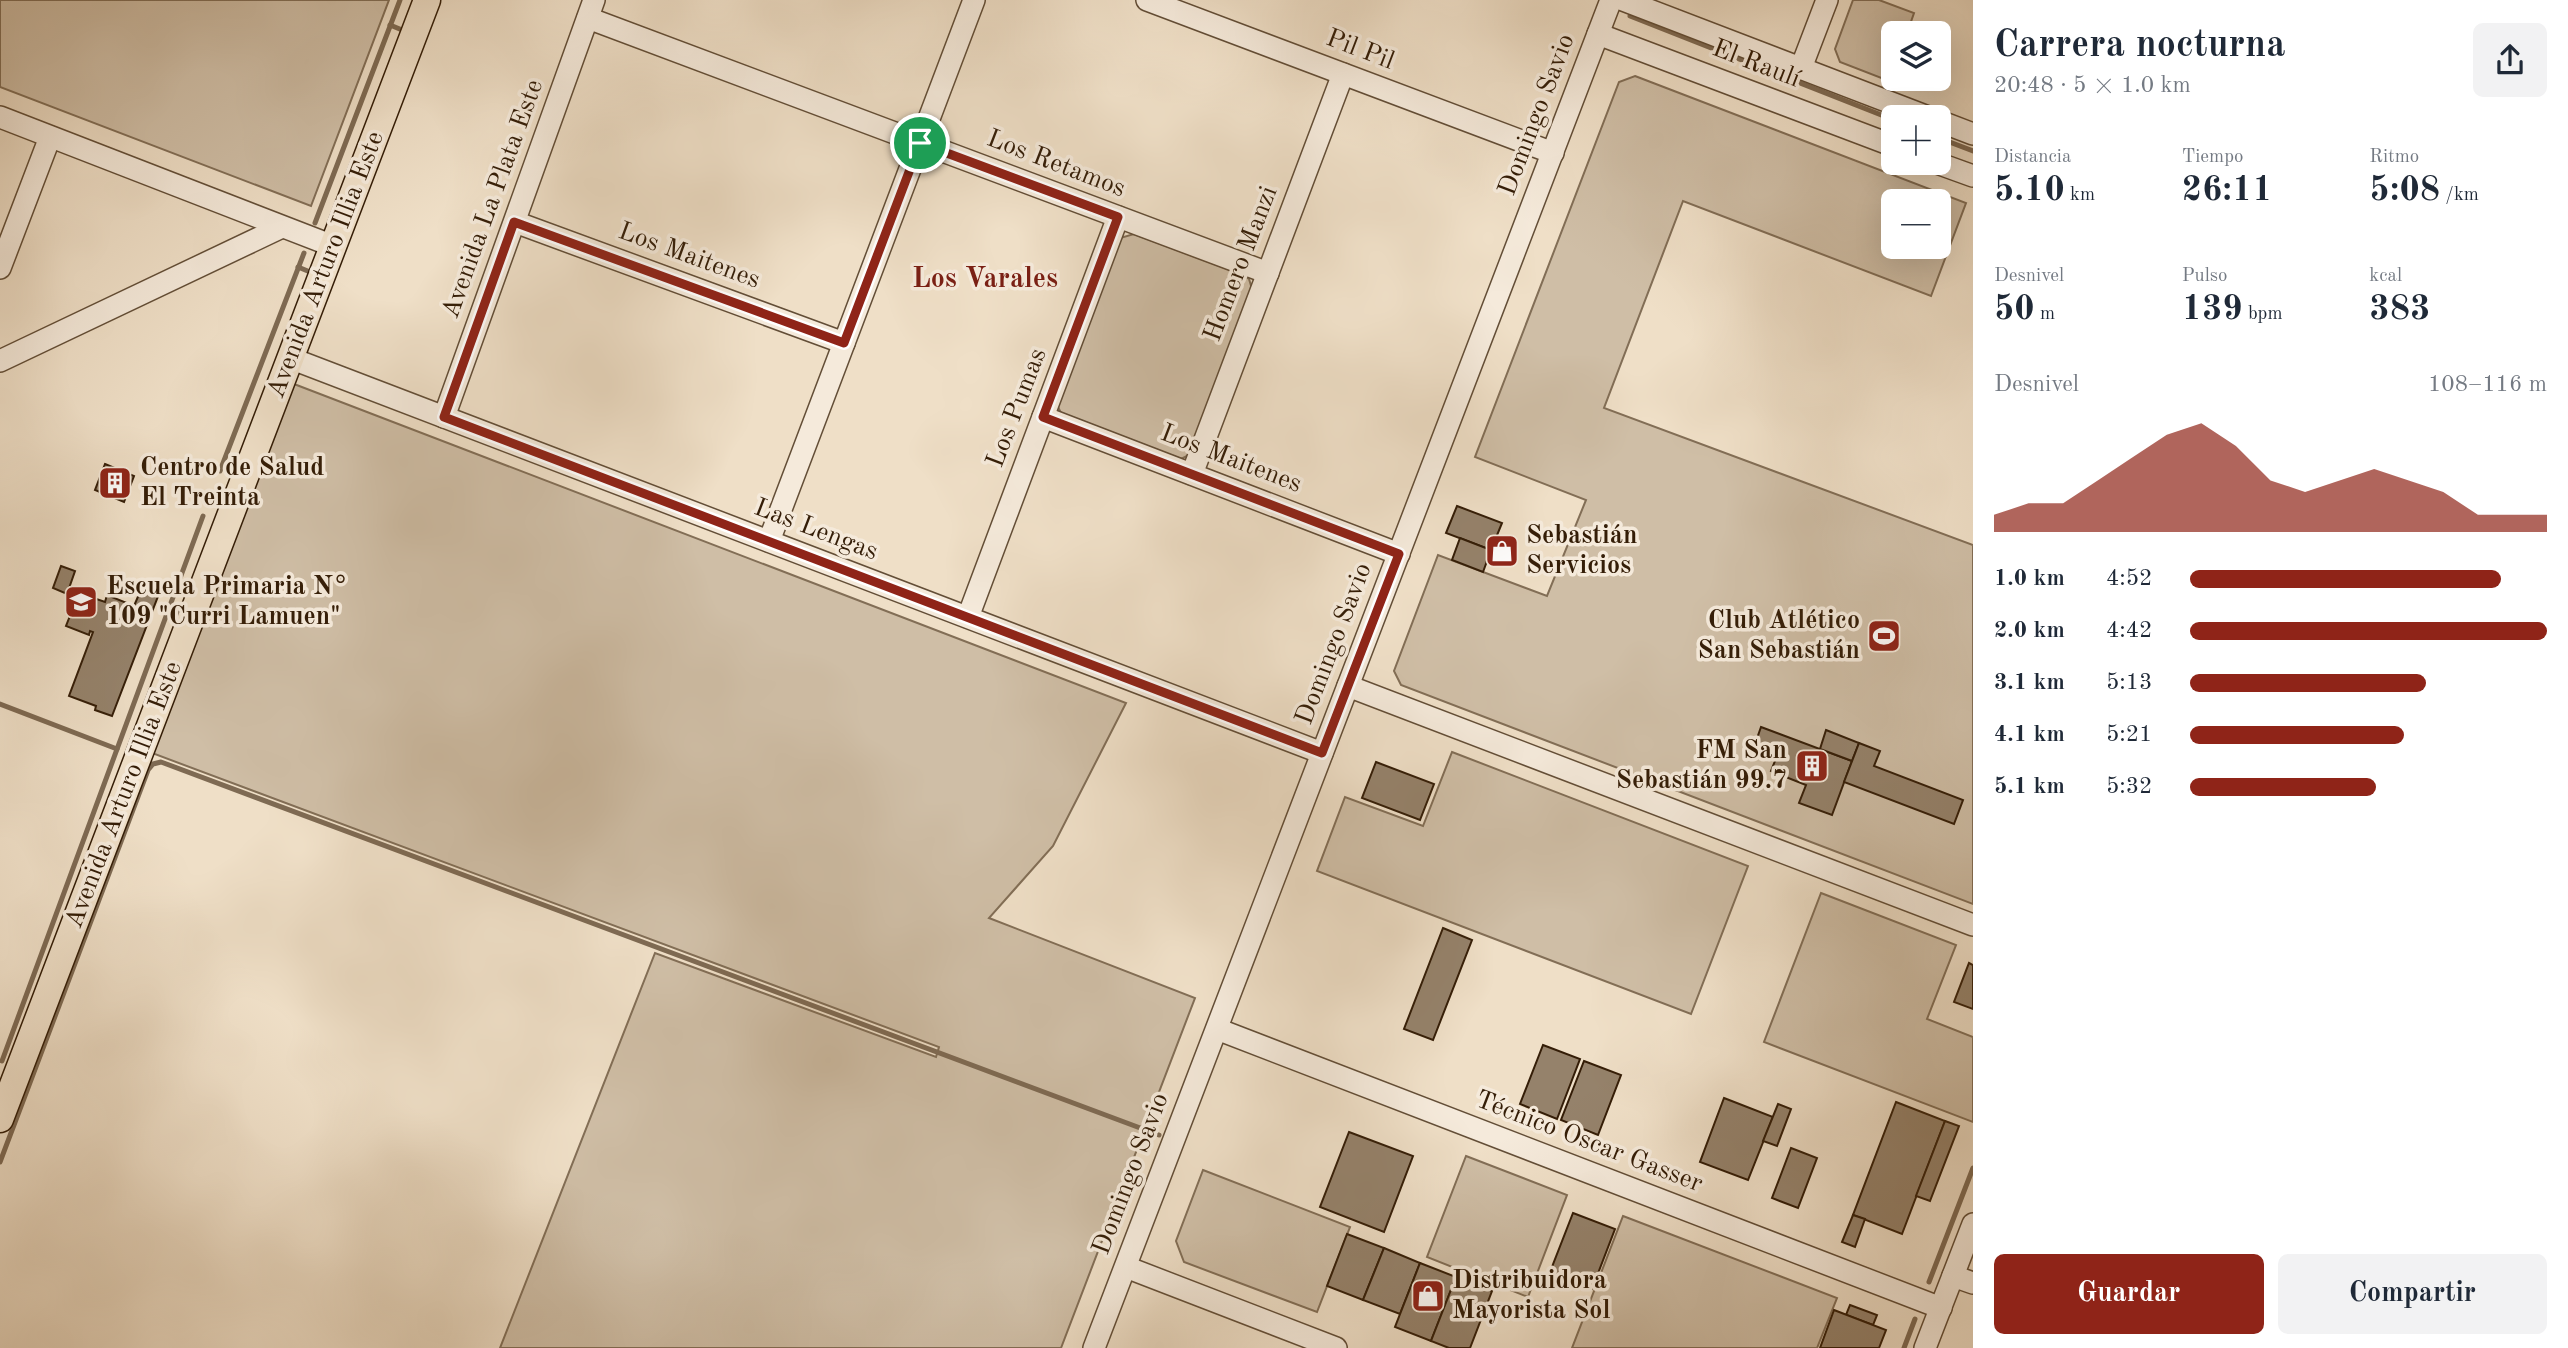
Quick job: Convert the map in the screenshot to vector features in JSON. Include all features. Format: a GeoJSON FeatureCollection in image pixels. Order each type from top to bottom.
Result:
{"type":"FeatureCollection","features":[{"type":"Feature","properties":{"kind":"main road","name":"Avenida Arturo Illia Este"},"geometry":{"type":"LineString","coordinates":[[0,1119],[427,0]]}},
{"type":"Feature","properties":{"kind":"street"},"geometry":{"type":"LineString","coordinates":[[769,541],[974,0]]}},
{"type":"Feature","properties":{"kind":"street","name":"Pil Pil"},"geometry":{"type":"LineString","coordinates":[[1147,0],[1201,10],[1343,74],[1553,153]]}},
{"type":"Feature","properties":{"kind":"street","name":"Domingo Savio"},"geometry":{"type":"LineString","coordinates":[[1094,1348],[1611,0]]}},
{"type":"Feature","properties":{"kind":"street"},"geometry":{"type":"LineString","coordinates":[[1623,0],[1897,105]]}},
{"type":"Feature","properties":{"kind":"street"},"geometry":{"type":"LineString","coordinates":[[1801,68],[1827,0]]}},
{"type":"Feature","properties":{"kind":"street","name":"Los Retamos"},"geometry":{"type":"LineString","coordinates":[[591,9],[920,143],[1268,274]]}},
{"type":"Feature","properties":{"kind":"street","name":"Avenida La Plata Este"},"geometry":{"type":"LineString","coordinates":[[444,417],[591,9]]}},
{"type":"Feature","properties":{"kind":"street","name":"El Raulí"},"geometry":{"type":"LineString","coordinates":[[1598,34],[1881,141]]}},
{"type":"Feature","properties":{"kind":"street","name":"Homero Manzi"},"geometry":{"type":"LineString","coordinates":[[1192,474],[1343,74]]}},
{"type":"Feature","properties":{"kind":"street"},"geometry":{"type":"LineString","coordinates":[[0,117],[333,246]]}},
{"type":"Feature","properties":{"kind":"street"},"geometry":{"type":"LineString","coordinates":[[1951,126],[1973,134]]}},
{"type":"Feature","properties":{"kind":"street"},"geometry":{"type":"LineString","coordinates":[[0,268],[50,137]]}},
{"type":"Feature","properties":{"kind":"street"},"geometry":{"type":"LineString","coordinates":[[1951,168],[1973,176]]}},
{"type":"Feature","properties":{"kind":"street","name":"Los Pumas"},"geometry":{"type":"LineString","coordinates":[[968,617],[1118,217]]}},
{"type":"Feature","properties":{"kind":"street","name":"Los Maitenes"},"geometry":{"type":"LineString","coordinates":[[514,222],[844,343]]}},
{"type":"Feature","properties":{"kind":"street"},"geometry":{"type":"LineString","coordinates":[[0,361],[282,227]]}},
{"type":"Feature","properties":{"kind":"street","name":"Las Lengas"},"geometry":{"type":"LineString","coordinates":[[290,358],[1322,753]]}},
{"type":"Feature","properties":{"kind":"street","name":"Los Maitenes"},"geometry":{"type":"LineString","coordinates":[[1043,417],[1399,554]]}},
{"type":"Feature","properties":{"kind":"street"},"geometry":{"type":"LineString","coordinates":[[1348,686],[1973,925]]}},
{"type":"Feature","properties":{"kind":"street","name":"Técnico Oscar Gasser"},"geometry":{"type":"LineString","coordinates":[[1217,1029],[1941,1308]]}},
{"type":"Feature","properties":{"kind":"street"},"geometry":{"type":"LineString","coordinates":[[1925,1348],[1941,1308],[1963,1280],[1973,1224]]}},
{"type":"Feature","properties":{"kind":"street"},"geometry":{"type":"LineString","coordinates":[[1126,1267],[1336,1348]]}},
{"type":"Feature","properties":{"kind":"shaded area"},"geometry":{"type":"Polygon","coordinates":[[[0,0],[389,0],[311,206],[0,87],[0,0]]]}},
{"type":"Feature","properties":{"kind":"shaded area"},"geometry":{"type":"Polygon","coordinates":[[[1853,0],[1879,0],[1914,13],[1911,21],[1881,21],[1881,78],[1840,62],[1835,49],[1853,0]]]}},
{"type":"Feature","properties":{"kind":"shaded area"},"geometry":{"type":"Polygon","coordinates":[[[1635,76],[1881,170],[1881,175],[1893,175],[1930,189],[1881,189],[1881,259],[1945,259],[1931,296],[1683,201],[1604,408],[1973,545],[1973,904],[1401,685],[1394,671],[1438,555],[1547,596],[1586,500],[1475,457],[1619,82],[1635,76]]]}},
{"type":"Feature","properties":{"kind":"shaded area"},"geometry":{"type":"Polygon","coordinates":[[[1951,197],[1966,203],[1951,243],[1951,197]]]}},
{"type":"Feature","properties":{"kind":"shaded area"},"geometry":{"type":"Polygon","coordinates":[[[1134,234],[1241,274],[1249,279],[1252,289],[1189,455],[1181,459],[1061,413],[1057,405],[1120,238],[1134,234]]]}},
{"type":"Feature","properties":{"kind":"shaded area"},"geometry":{"type":"Polygon","coordinates":[[[294,384],[1126,703],[1053,846],[989,918],[1195,998],[1061,1348],[500,1348],[655,953],[936,1057],[939,1047],[152,753],[294,384]]]}},
{"type":"Feature","properties":{"kind":"shaded area"},"geometry":{"type":"Polygon","coordinates":[[[1452,752],[1748,866],[1691,1014],[1317,871],[1345,797],[1423,826],[1452,752]]]}},
{"type":"Feature","properties":{"kind":"shaded area"},"geometry":{"type":"Polygon","coordinates":[[[1821,893],[1956,945],[1927,1019],[1973,1037],[1973,1122],[1764,1042],[1821,893]]]}},
{"type":"Feature","properties":{"kind":"shaded area"},"geometry":{"type":"Polygon","coordinates":[[[1466,1156],[1567,1195],[1528,1297],[1427,1257],[1466,1156]]]}},
{"type":"Feature","properties":{"kind":"shaded area"},"geometry":{"type":"Polygon","coordinates":[[[1203,1170],[1350,1227],[1317,1312],[1184,1262],[1176,1241],[1203,1170]]]}},
{"type":"Feature","properties":{"kind":"shaded area"},"geometry":{"type":"Polygon","coordinates":[[[1623,1216],[1837,1298],[1817,1348],[1572,1348],[1623,1216]]]}},
{"type":"Feature","properties":{"kind":"building","name":"Centro de Salud El Treinta"},"geometry":{"type":"Polygon","coordinates":[[[105,464],[134,476],[124,502],[95,490],[105,464]]]}},
{"type":"Feature","properties":{"kind":"building"},"geometry":{"type":"Polygon","coordinates":[[[1457,506],[1502,523],[1491,550],[1446,533],[1457,506]]]}},
{"type":"Feature","properties":{"kind":"building"},"geometry":{"type":"Polygon","coordinates":[[[1460,538],[1491,550],[1483,572],[1452,560],[1460,538]]]}},
{"type":"Feature","properties":{"kind":"building"},"geometry":{"type":"Polygon","coordinates":[[[61,566],[75,571],[67,594],[53,588],[61,566]]]}},
{"type":"Feature","properties":{"kind":"building"},"geometry":{"type":"Polygon","coordinates":[[[143,585],[160,591],[112,716],[95,710],[96,706],[69,696],[93,632],[90,631],[89,635],[66,626],[79,593],[105,602],[107,595],[134,606],[143,585]]]}},
{"type":"Feature","properties":{"kind":"building","name":"FM San Sebastián 99.7"},"geometry":{"type":"Polygon","coordinates":[[[1761,727],[1852,761],[1832,815],[1799,803],[1806,785],[1771,771],[1777,756],[1754,747],[1761,727]]]}},
{"type":"Feature","properties":{"kind":"building"},"geometry":{"type":"Polygon","coordinates":[[[1826,730],[1859,743],[1852,761],[1820,749],[1826,730]]]}},
{"type":"Feature","properties":{"kind":"building"},"geometry":{"type":"Polygon","coordinates":[[[1859,743],[1880,751],[1874,766],[1963,800],[1954,824],[1844,782],[1859,743]]]}},
{"type":"Feature","properties":{"kind":"building"},"geometry":{"type":"Polygon","coordinates":[[[1376,762],[1434,784],[1420,820],[1362,798],[1376,762]]]}},
{"type":"Feature","properties":{"kind":"building"},"geometry":{"type":"Polygon","coordinates":[[[1443,928],[1472,940],[1433,1040],[1404,1029],[1443,928]]]}},
{"type":"Feature","properties":{"kind":"building"},"geometry":{"type":"Polygon","coordinates":[[[1969,963],[1973,965],[1973,1009],[1954,1002],[1969,963]]]}},
{"type":"Feature","properties":{"kind":"building"},"geometry":{"type":"Polygon","coordinates":[[[1543,1045],[1580,1059],[1557,1119],[1520,1104],[1543,1045]]]}},
{"type":"Feature","properties":{"kind":"building"},"geometry":{"type":"Polygon","coordinates":[[[1584,1061],[1621,1075],[1598,1135],[1561,1120],[1584,1061]]]}},
{"type":"Feature","properties":{"kind":"building"},"geometry":{"type":"Polygon","coordinates":[[[1724,1098],[1773,1117],[1748,1180],[1700,1162],[1724,1098]]]}},
{"type":"Feature","properties":{"kind":"building"},"geometry":{"type":"Polygon","coordinates":[[[1896,1102],[1945,1121],[1902,1234],[1853,1215],[1896,1102]]]}},
{"type":"Feature","properties":{"kind":"building"},"geometry":{"type":"Polygon","coordinates":[[[1778,1104],[1791,1109],[1777,1146],[1763,1141],[1778,1104]]]}},
{"type":"Feature","properties":{"kind":"building"},"geometry":{"type":"Polygon","coordinates":[[[1945,1121],[1959,1126],[1930,1201],[1916,1196],[1945,1121]]]}},
{"type":"Feature","properties":{"kind":"building"},"geometry":{"type":"Polygon","coordinates":[[[1349,1132],[1413,1156],[1384,1232],[1320,1207],[1349,1132]]]}},
{"type":"Feature","properties":{"kind":"building"},"geometry":{"type":"Polygon","coordinates":[[[1791,1148],[1817,1158],[1798,1208],[1772,1198],[1791,1148]]]}},
{"type":"Feature","properties":{"kind":"building"},"geometry":{"type":"Polygon","coordinates":[[[1573,1213],[1615,1229],[1592,1289],[1550,1272],[1573,1213]]]}},
{"type":"Feature","properties":{"kind":"building"},"geometry":{"type":"Polygon","coordinates":[[[1853,1215],[1865,1219],[1855,1247],[1842,1242],[1853,1215]]]}},
{"type":"Feature","properties":{"kind":"building"},"geometry":{"type":"Polygon","coordinates":[[[1347,1234],[1384,1248],[1363,1300],[1327,1286],[1347,1234]]]}},
{"type":"Feature","properties":{"kind":"building"},"geometry":{"type":"Polygon","coordinates":[[[1384,1248],[1420,1263],[1400,1314],[1363,1300],[1384,1248]]]}},
{"type":"Feature","properties":{"kind":"building","name":"Distribuidora Mayorista Sol"},"geometry":{"type":"Polygon","coordinates":[[[1420,1263],[1456,1277],[1431,1341],[1395,1327],[1420,1263]]]}},
{"type":"Feature","properties":{"kind":"building"},"geometry":{"type":"Polygon","coordinates":[[[1456,1277],[1492,1291],[1470,1348],[1449,1348],[1431,1341],[1456,1277]]]}},
{"type":"Feature","properties":{"kind":"building"},"geometry":{"type":"Polygon","coordinates":[[[1850,1305],[1877,1315],[1873,1325],[1846,1315],[1850,1305]]]}},
{"type":"Feature","properties":{"kind":"building"},"geometry":{"type":"Polygon","coordinates":[[[1834,1310],[1886,1330],[1879,1348],[1820,1348],[1834,1310]]]}},
{"type":"Feature","properties":{"kind":"waterway"},"geometry":{"type":"LineString","coordinates":[[315,223],[400,0]]}},
{"type":"Feature","properties":{"kind":"waterway"},"geometry":{"type":"LineString","coordinates":[[1630,16],[1881,115]]}},
{"type":"Feature","properties":{"kind":"waterway"},"geometry":{"type":"LineString","coordinates":[[390,25],[407,32]]}},
{"type":"Feature","properties":{"kind":"waterway"},"geometry":{"type":"LineString","coordinates":[[1951,143],[1973,151]]}},
{"type":"Feature","properties":{"kind":"waterway"},"geometry":{"type":"LineString","coordinates":[[220,471],[304,253]]}},
{"type":"Feature","properties":{"kind":"waterway"},"geometry":{"type":"LineString","coordinates":[[298,267],[315,274]]}},
{"type":"Feature","properties":{"kind":"waterway"},"geometry":{"type":"LineString","coordinates":[[2,1061],[203,516]]}},
{"type":"Feature","properties":{"kind":"waterway"},"geometry":{"type":"LineString","coordinates":[[0,704],[117,749]]}},
{"type":"Feature","properties":{"kind":"waterway"},"geometry":{"type":"LineString","coordinates":[[0,1162],[148,770],[153,764],[161,762],[1159,1135]]}},
{"type":"Feature","properties":{"kind":"waterway"},"geometry":{"type":"LineString","coordinates":[[1929,1282],[1973,1168]]}},
{"type":"Feature","properties":{"kind":"waterway"},"geometry":{"type":"LineString","coordinates":[[1904,1348],[1915,1319]]}},
{"type":"Feature","properties":{"kind":"place","name":"Centro de Salud El Treinta"},"geometry":{"type":"Point","coordinates":[115,483]}},
{"type":"Feature","properties":{"kind":"place","name":"Sebastián Servicios"},"geometry":{"type":"Point","coordinates":[1502,551]}},
{"type":"Feature","properties":{"kind":"place","name":"Escuela Primaria N° 109 \"Curri Lamuen\""},"geometry":{"type":"Point","coordinates":[81,602]}},
{"type":"Feature","properties":{"kind":"place","name":"Club Atlético San Sebastián"},"geometry":{"type":"Point","coordinates":[1884,636]}},
{"type":"Feature","properties":{"kind":"place","name":"FM San Sebastián 99.7"},"geometry":{"type":"Point","coordinates":[1812,766]}},
{"type":"Feature","properties":{"kind":"place","name":"Distribuidora Mayorista Sol"},"geometry":{"type":"Point","coordinates":[1428,1296]}},
{"type":"Feature","properties":{"kind":"district","name":"Los Varales"},"geometry":{"type":"Point","coordinates":[985,280]}},
{"type":"Feature","properties":{"kind":"route"},"geometry":{"type":"LineString","coordinates":[[920,143],[1118,217],[1043,417],[1399,554],[1322,753],[444,417],[514,222],[844,343],[920,143]]}}]}
